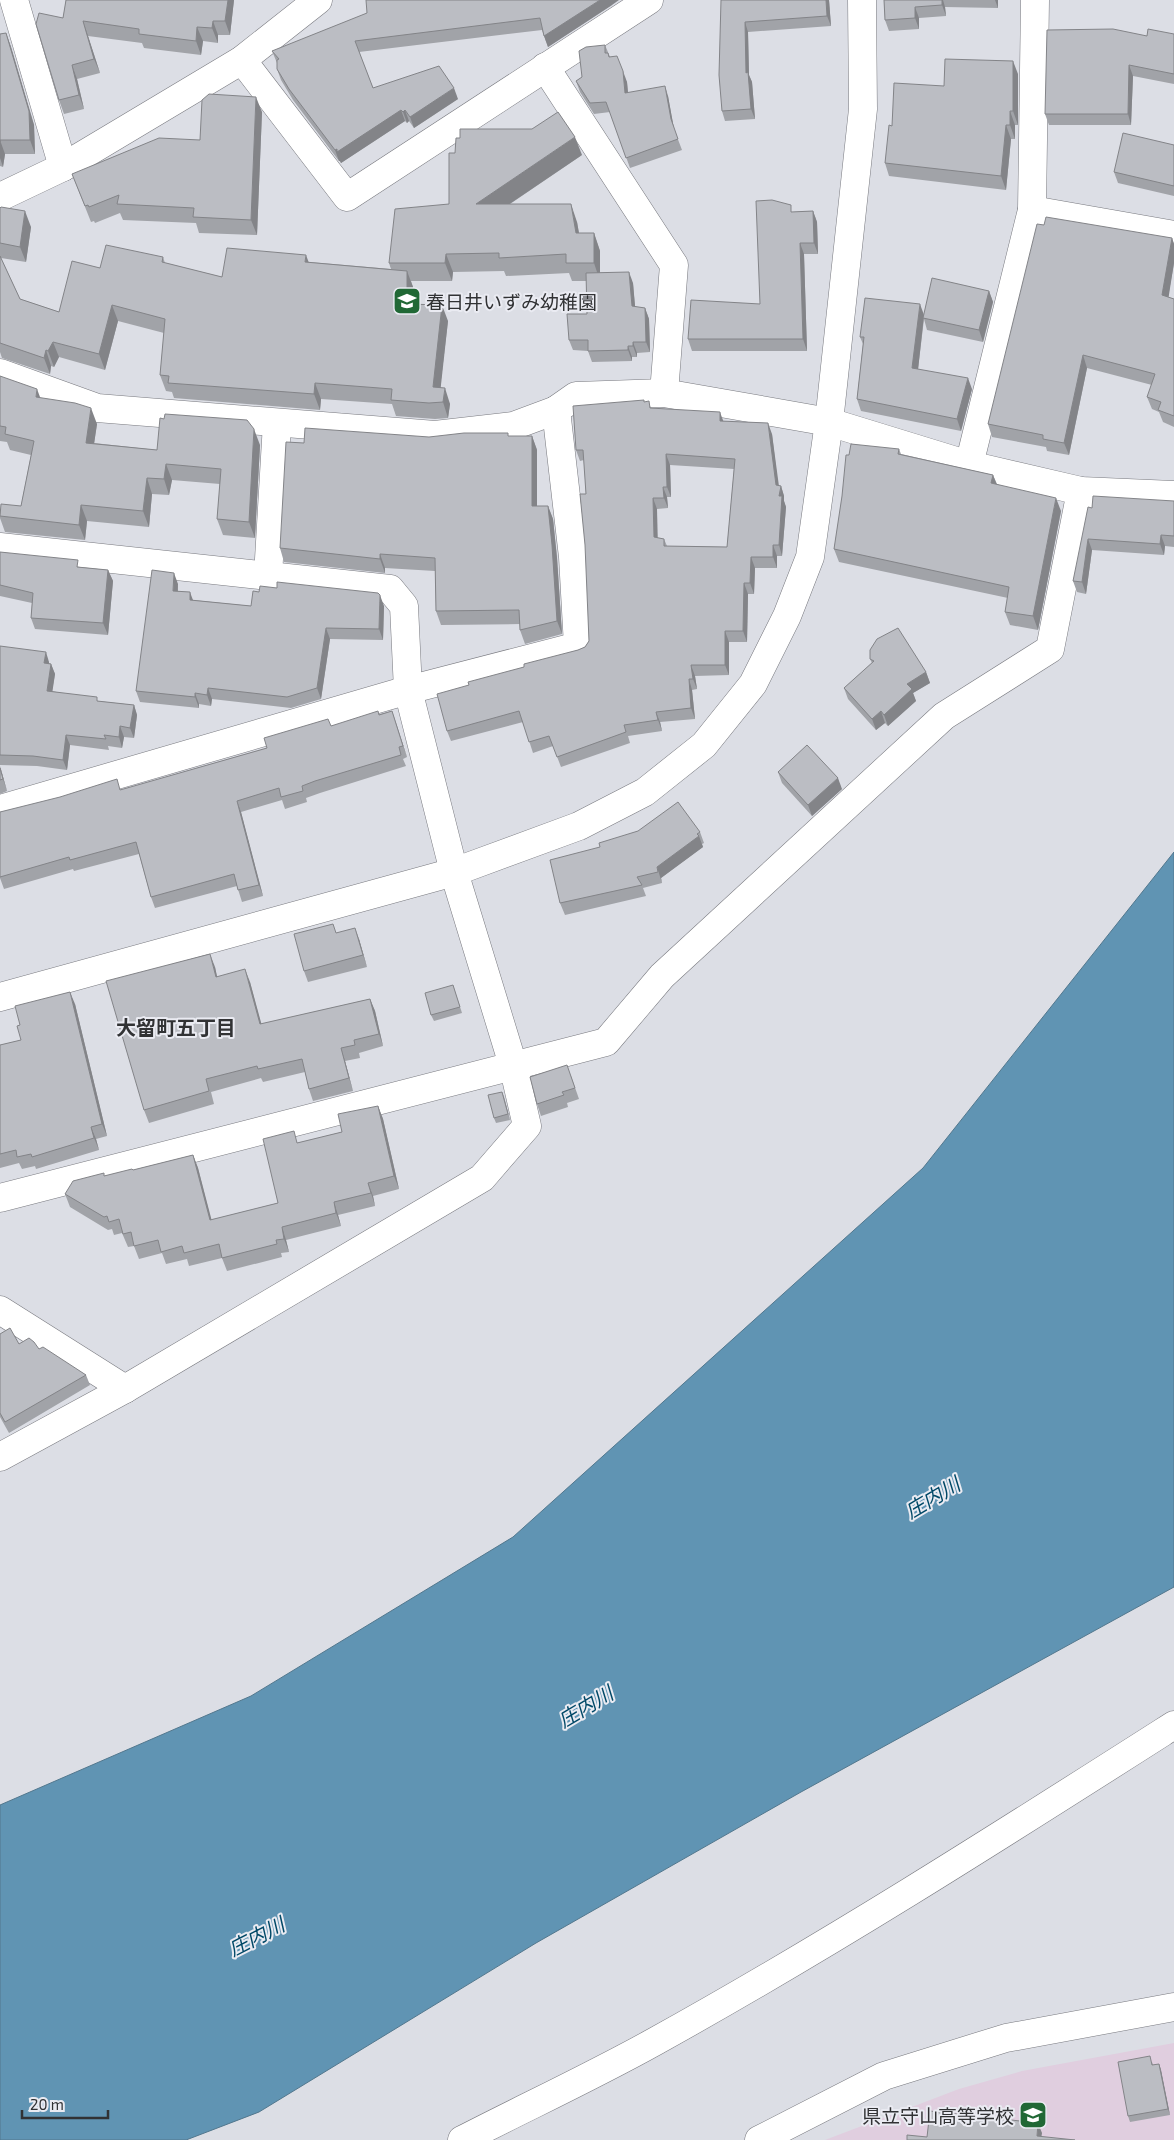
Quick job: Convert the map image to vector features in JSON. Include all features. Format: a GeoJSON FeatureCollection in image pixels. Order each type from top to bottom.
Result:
{"type":"FeatureCollection","features":[{"type":"Feature","properties":{"kind":"street"},"geometry":{"type":"LineString","coordinates":[[14,0],[63,167]]}},
{"type":"Feature","properties":{"kind":"street"},"geometry":{"type":"LineString","coordinates":[[0,197],[63,167],[242,60],[318,0]]}},
{"type":"Feature","properties":{"kind":"street"},"geometry":{"type":"LineString","coordinates":[[242,60],[347,196],[650,0]]}},
{"type":"Feature","properties":{"kind":"street"},"geometry":{"type":"LineString","coordinates":[[0,997],[454,872],[579,826],[645,792],[704,745],[753,684],[787,616],[810,557],[830,422],[863,110],[862,0]]}},
{"type":"Feature","properties":{"kind":"street"},"geometry":{"type":"LineString","coordinates":[[969,465],[1032,210],[1035,0]]}},
{"type":"Feature","properties":{"kind":"street"},"geometry":{"type":"LineString","coordinates":[[545,67],[674,265],[664,393]]}},
{"type":"Feature","properties":{"kind":"street"},"geometry":{"type":"LineString","coordinates":[[1032,210],[1174,235]]}},
{"type":"Feature","properties":{"kind":"street"},"geometry":{"type":"LineString","coordinates":[[0,373],[97,408],[435,435],[513,426],[556,410],[576,396],[664,393],[830,422],[969,465],[1080,491],[1174,495]]}},
{"type":"Feature","properties":{"kind":"street"},"geometry":{"type":"LineString","coordinates":[[0,809],[408,690],[578,646],[573,557],[556,410]]}},
{"type":"Feature","properties":{"kind":"street"},"geometry":{"type":"LineString","coordinates":[[268,576],[277,423]]}},
{"type":"Feature","properties":{"kind":"street"},"geometry":{"type":"LineString","coordinates":[[0,1198],[606,1042],[662,976],[944,716],[1050,649],[1080,491]]}},
{"type":"Feature","properties":{"kind":"street"},"geometry":{"type":"LineString","coordinates":[[0,548],[390,589],[404,606],[408,690],[454,872],[513,1065],[528,1126],[482,1178],[125,1389],[0,1457]]}},
{"type":"Feature","properties":{"kind":"street"},"geometry":{"type":"LineString","coordinates":[[0,1310],[125,1389]]}},
{"type":"Feature","properties":{"kind":"street"},"geometry":{"type":"LineString","coordinates":[[462,2140],[652,2043],[723,2002],[962,1859],[1174,1725]]}},
{"type":"Feature","properties":{"kind":"street"},"geometry":{"type":"LineString","coordinates":[[758,2140],[884,2076],[1006,2038],[1174,2007]]}},
{"type":"Feature","properties":{"kind":"shaded area","name":"県立守山高等学校"},"geometry":{"type":"Polygon","coordinates":[[[1174,2043],[1174,2140],[825,2140],[959,2089],[1022,2071],[1174,2043]]]}},
{"type":"Feature","properties":{"kind":"water","name":"庄内川"},"geometry":{"type":"Polygon","coordinates":[[[1174,852],[1174,1587],[801,1792],[536,1943],[259,2112],[186,2140],[0,2140],[0,1805],[251,1696],[513,1537],[923,1168],[1174,852]]]}},
{"type":"Feature","properties":{"kind":"building"},"geometry":{"type":"Polygon","coordinates":[[[66,0],[228,0],[225,21],[213,21],[212,28],[197,27],[196,41],[139,34],[139,29],[83,21],[94,59],[72,65],[79,95],[59,100],[36,24],[39,13],[63,18],[66,0]]]}},
{"type":"Feature","properties":{"kind":"building"},"geometry":{"type":"Polygon","coordinates":[[[366,0],[600,0],[544,36],[540,18],[355,41],[373,88],[439,66],[454,88],[410,117],[405,110],[403,112],[401,110],[337,152],[337,149],[335,150],[289,89],[277,69],[277,60],[279,59],[272,51],[367,13],[366,0]]]}},
{"type":"Feature","properties":{"kind":"building"},"geometry":{"type":"Polygon","coordinates":[[[721,0],[826,0],[827,16],[745,22],[746,73],[748,72],[751,109],[722,111],[719,75],[721,0]]]}},
{"type":"Feature","properties":{"kind":"building"},"geometry":{"type":"Polygon","coordinates":[[[884,0],[942,0],[942,5],[915,7],[915,18],[885,20],[884,0]]]}},
{"type":"Feature","properties":{"kind":"building"},"geometry":{"type":"Polygon","coordinates":[[[1113,29],[1147,36],[1148,29],[1174,34],[1174,74],[1129,65],[1128,114],[1045,114],[1047,30],[1113,29]]]}},
{"type":"Feature","properties":{"kind":"building"},"geometry":{"type":"Polygon","coordinates":[[[6,33],[29,111],[30,140],[0,140],[0,34],[6,33]]]}},
{"type":"Feature","properties":{"kind":"building"},"geometry":{"type":"Polygon","coordinates":[[[605,45],[605,53],[608,53],[609,57],[617,56],[623,71],[625,93],[665,86],[671,119],[678,139],[626,158],[606,102],[590,103],[576,81],[582,77],[579,51],[586,47],[605,45]]]}},
{"type":"Feature","properties":{"kind":"building"},"geometry":{"type":"Polygon","coordinates":[[[945,59],[1013,61],[1013,111],[1010,111],[1010,125],[1006,125],[1001,176],[885,163],[889,125],[892,126],[894,83],[944,86],[945,59]]]}},
{"type":"Feature","properties":{"kind":"building"},"geometry":{"type":"Polygon","coordinates":[[[209,94],[256,97],[251,220],[193,217],[194,208],[117,204],[119,195],[89,207],[88,205],[85,206],[72,174],[159,138],[200,140],[202,100],[209,94]]]}},
{"type":"Feature","properties":{"kind":"building"},"geometry":{"type":"Polygon","coordinates":[[[558,112],[575,137],[476,204],[571,204],[576,233],[594,233],[594,263],[566,263],[566,254],[499,258],[499,253],[446,254],[445,263],[389,263],[395,209],[449,204],[449,153],[455,153],[456,138],[460,138],[460,129],[532,129],[558,112]]]}},
{"type":"Feature","properties":{"kind":"building"},"geometry":{"type":"Polygon","coordinates":[[[1123,133],[1174,145],[1174,186],[1114,172],[1123,133]]]}},
{"type":"Feature","properties":{"kind":"building"},"geometry":{"type":"Polygon","coordinates":[[[772,200],[791,205],[791,212],[813,211],[814,243],[800,243],[803,339],[688,339],[691,300],[760,304],[756,201],[772,200]]]}},
{"type":"Feature","properties":{"kind":"building"},"geometry":{"type":"Polygon","coordinates":[[[1,207],[25,211],[20,247],[0,243],[1,207]]]}},
{"type":"Feature","properties":{"kind":"building"},"geometry":{"type":"Polygon","coordinates":[[[1046,217],[1172,238],[1162,295],[1174,299],[1174,416],[1158,410],[1161,402],[1147,397],[1155,374],[1083,355],[1064,443],[1043,439],[1043,435],[988,424],[1037,224],[1044,225],[1046,217]]]}},
{"type":"Feature","properties":{"kind":"building"},"geometry":{"type":"Polygon","coordinates":[[[106,245],[163,257],[162,262],[222,277],[227,248],[306,255],[305,262],[407,271],[407,304],[442,305],[433,387],[445,388],[443,402],[429,403],[391,400],[392,389],[315,383],[314,394],[168,383],[169,376],[160,375],[165,319],[112,305],[99,354],[53,342],[48,351],[46,350],[44,358],[0,343],[0,256],[20,299],[59,312],[72,261],[100,268],[106,245]]]}},
{"type":"Feature","properties":{"kind":"building"},"geometry":{"type":"Polygon","coordinates":[[[629,272],[632,306],[645,308],[646,342],[633,342],[633,346],[628,346],[628,350],[588,351],[588,340],[569,340],[567,314],[587,314],[586,273],[629,272]]]}},
{"type":"Feature","properties":{"kind":"building"},"geometry":{"type":"Polygon","coordinates":[[[932,278],[989,291],[979,330],[923,318],[932,278]]]}},
{"type":"Feature","properties":{"kind":"building"},"geometry":{"type":"Polygon","coordinates":[[[865,298],[920,304],[912,368],[968,378],[957,419],[857,399],[864,337],[860,337],[865,298]]]}},
{"type":"Feature","properties":{"kind":"building"},"geometry":{"type":"Polygon","coordinates":[[[0,376],[37,389],[36,397],[75,403],[91,408],[86,443],[157,450],[160,418],[164,419],[165,414],[247,420],[254,429],[249,522],[217,519],[221,469],[166,464],[164,479],[147,478],[143,511],[81,505],[79,525],[0,516],[1,504],[21,506],[34,441],[5,434],[6,427],[0,426],[0,376]]]}},
{"type":"Feature","properties":{"kind":"building"},"geometry":{"type":"Polygon","coordinates":[[[644,400],[644,402],[649,401],[650,408],[720,412],[720,421],[768,423],[776,485],[781,486],[779,496],[782,496],[779,545],[773,545],[773,557],[751,557],[750,583],[744,583],[743,631],[725,631],[725,665],[691,665],[693,679],[689,679],[691,708],[656,712],[658,720],[624,725],[626,732],[557,757],[549,736],[529,742],[519,711],[447,731],[437,694],[469,685],[468,682],[524,667],[524,664],[578,650],[585,647],[589,641],[585,545],[580,494],[586,494],[583,450],[576,450],[573,406],[644,400]],[[666,454],[667,487],[663,487],[664,498],[653,498],[654,537],[664,539],[664,546],[727,547],[735,459],[666,454]]]}},
{"type":"Feature","properties":{"kind":"building"},"geometry":{"type":"Polygon","coordinates":[[[305,428],[429,437],[464,433],[508,433],[508,436],[532,436],[532,506],[548,506],[557,621],[520,630],[519,610],[436,611],[435,558],[380,554],[380,559],[280,548],[286,442],[304,443],[305,428]]]}},
{"type":"Feature","properties":{"kind":"building"},"geometry":{"type":"Polygon","coordinates":[[[851,444],[899,449],[898,454],[993,475],[991,483],[1056,498],[1033,616],[1005,612],[1009,587],[834,549],[846,455],[849,455],[851,444]]]}},
{"type":"Feature","properties":{"kind":"building"},"geometry":{"type":"Polygon","coordinates":[[[1093,496],[1174,501],[1174,536],[1161,535],[1160,544],[1088,539],[1082,582],[1073,581],[1088,507],[1092,508],[1093,496]]]}},
{"type":"Feature","properties":{"kind":"building"},"geometry":{"type":"Polygon","coordinates":[[[0,552],[78,560],[77,567],[108,570],[103,623],[31,618],[33,593],[0,585],[0,552]]]}},
{"type":"Feature","properties":{"kind":"building"},"geometry":{"type":"Polygon","coordinates":[[[152,570],[174,573],[173,591],[190,592],[190,600],[251,606],[253,591],[259,592],[260,586],[277,588],[277,582],[378,593],[380,595],[379,629],[326,628],[317,688],[287,697],[208,688],[207,695],[195,693],[195,697],[136,691],[152,570]]]}},
{"type":"Feature","properties":{"kind":"building"},"geometry":{"type":"Polygon","coordinates":[[[898,628],[926,672],[907,684],[912,689],[884,715],[881,711],[872,719],[844,688],[874,661],[870,659],[870,650],[877,639],[898,628]]]}},
{"type":"Feature","properties":{"kind":"building"},"geometry":{"type":"Polygon","coordinates":[[[0,646],[46,652],[44,663],[51,664],[47,691],[97,697],[97,701],[134,705],[130,728],[120,726],[119,737],[104,735],[106,739],[66,735],[63,760],[33,756],[0,755],[0,646]]]}},
{"type":"Feature","properties":{"kind":"building"},"geometry":{"type":"Polygon","coordinates":[[[378,711],[379,715],[392,711],[403,746],[399,747],[401,755],[315,781],[302,786],[303,791],[281,797],[279,788],[237,801],[259,885],[238,890],[234,874],[151,897],[136,842],[70,860],[69,857],[0,877],[0,812],[60,797],[117,779],[120,790],[267,748],[264,738],[328,719],[331,726],[378,711]]]}},
{"type":"Feature","properties":{"kind":"building"},"geometry":{"type":"Polygon","coordinates":[[[807,745],[838,778],[808,805],[778,772],[807,745]]]}},
{"type":"Feature","properties":{"kind":"building"},"geometry":{"type":"Polygon","coordinates":[[[0,768],[3,779],[0,780],[0,768]]]}},
{"type":"Feature","properties":{"kind":"building"},"geometry":{"type":"Polygon","coordinates":[[[678,802],[700,832],[697,834],[699,836],[657,867],[658,872],[637,877],[642,885],[560,903],[550,860],[600,847],[599,843],[638,831],[678,802]]]}},
{"type":"Feature","properties":{"kind":"building"},"geometry":{"type":"Polygon","coordinates":[[[333,924],[336,933],[355,928],[363,955],[304,971],[294,934],[333,924]]]}},
{"type":"Feature","properties":{"kind":"building"},"geometry":{"type":"Polygon","coordinates":[[[210,954],[216,977],[245,969],[260,1024],[370,999],[379,1034],[354,1040],[355,1045],[341,1048],[349,1078],[309,1089],[302,1059],[258,1069],[257,1066],[206,1079],[209,1091],[144,1110],[106,981],[210,954]]]}},
{"type":"Feature","properties":{"kind":"building"},"geometry":{"type":"Polygon","coordinates":[[[453,985],[460,1007],[431,1015],[425,993],[453,985]]]}},
{"type":"Feature","properties":{"kind":"building"},"geometry":{"type":"Polygon","coordinates":[[[70,992],[102,1124],[91,1127],[94,1138],[32,1157],[31,1154],[17,1157],[16,1150],[0,1154],[0,1045],[21,1040],[17,1026],[20,1025],[15,1006],[70,992]]]}},
{"type":"Feature","properties":{"kind":"building"},"geometry":{"type":"Polygon","coordinates":[[[567,1065],[575,1088],[562,1092],[564,1095],[537,1104],[530,1077],[567,1065]]]}},
{"type":"Feature","properties":{"kind":"building"},"geometry":{"type":"Polygon","coordinates":[[[502,1092],[508,1114],[494,1118],[488,1095],[502,1092]]]}},
{"type":"Feature","properties":{"kind":"building"},"geometry":{"type":"Polygon","coordinates":[[[378,1106],[394,1176],[368,1183],[371,1193],[334,1202],[336,1213],[282,1227],[284,1239],[276,1240],[277,1244],[222,1258],[219,1244],[184,1253],[182,1246],[161,1252],[158,1240],[134,1246],[131,1232],[123,1234],[119,1219],[109,1222],[107,1216],[104,1217],[65,1194],[73,1181],[104,1173],[104,1176],[133,1170],[193,1155],[210,1220],[278,1203],[263,1139],[294,1131],[297,1143],[342,1132],[338,1114],[378,1106]]]}},
{"type":"Feature","properties":{"kind":"building"},"geometry":{"type":"Polygon","coordinates":[[[10,1328],[19,1344],[29,1338],[39,1349],[43,1347],[86,1375],[5,1422],[0,1413],[0,1334],[10,1328]]]}},
{"type":"Feature","properties":{"kind":"building"},"geometry":{"type":"Polygon","coordinates":[[[1150,2056],[1152,2065],[1159,2064],[1168,2109],[1128,2116],[1118,2062],[1150,2056]]]}},
{"type":"Feature","properties":{"kind":"building"},"geometry":{"type":"Polygon","coordinates":[[[930,2111],[1038,2123],[1037,2136],[1075,2140],[907,2140],[907,2135],[927,2137],[930,2111]]]}},
{"type":"Feature","properties":{"kind":"place","name":"春日井いずみ幼稚園"},"geometry":{"type":"Point","coordinates":[407,301]}},
{"type":"Feature","properties":{"kind":"place","name":"県立守山高等学校"},"geometry":{"type":"Point","coordinates":[1033,2115]}},
{"type":"Feature","properties":{"kind":"district","name":"大留町五丁目"},"geometry":{"type":"Point","coordinates":[176,1027]}}]}
